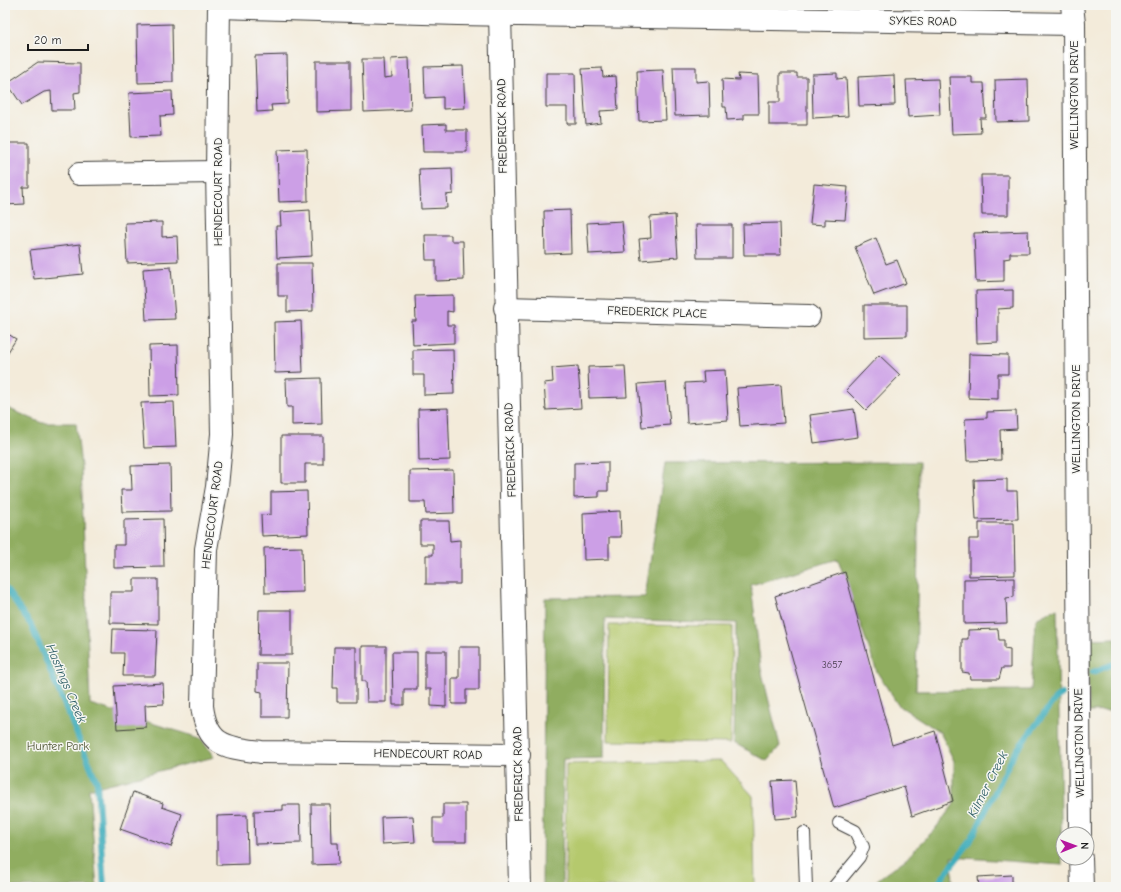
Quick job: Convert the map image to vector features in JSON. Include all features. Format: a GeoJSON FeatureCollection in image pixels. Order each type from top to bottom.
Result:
{"type":"FeatureCollection","features":[{"type":"Feature","properties":{"kind":"street","name":"SYKES ROAD"},"geometry":{"type":"LineString","coordinates":[[219,6],[459,9],[500,14],[1073,15]]}},
{"type":"Feature","properties":{"kind":"street","name":"HENDECOURT ROAD"},"geometry":{"type":"LineString","coordinates":[[219,6],[217,172],[222,434],[217,487],[206,550],[202,706],[204,723],[213,738],[234,748],[261,752],[519,755]]}},
{"type":"Feature","properties":{"kind":"street","name":"FREDERICK ROAD"},"geometry":{"type":"LineString","coordinates":[[500,14],[505,308],[519,755],[520,887]]}},
{"type":"Feature","properties":{"kind":"street","name":"WELLINGTON DRIVE"},"geometry":{"type":"LineString","coordinates":[[1073,15],[1080,826]]}},
{"type":"Feature","properties":{"kind":"street"},"geometry":{"type":"LineString","coordinates":[[79,174],[217,172]]}},
{"type":"Feature","properties":{"kind":"street","name":"FREDERICK PLACE"},"geometry":{"type":"LineString","coordinates":[[505,308],[809,316]]}},
{"type":"Feature","properties":{"kind":"street"},"geometry":{"type":"LineString","coordinates":[[1081,866],[1082,887]]}},
{"type":"Feature","properties":{"kind":"lane"},"geometry":{"type":"LineString","coordinates":[[834,887],[859,857],[863,847],[855,831],[839,823]]}},
{"type":"Feature","properties":{"kind":"lane"},"geometry":{"type":"LineString","coordinates":[[804,833],[806,887]]}},
{"type":"Feature","properties":{"kind":"green space","name":"Hunter Park"},"geometry":{"type":"Polygon","coordinates":[[[5,407],[42,423],[76,423],[81,467],[90,704],[200,738],[214,757],[89,789],[97,887],[5,887],[5,407]]]}},
{"type":"Feature","properties":{"kind":"green space"},"geometry":{"type":"Polygon","coordinates":[[[919,462],[916,691],[1031,690],[1036,619],[1057,608],[1061,826],[1055,826],[1055,864],[952,857],[953,887],[872,887],[878,879],[906,859],[935,829],[954,804],[954,761],[940,732],[898,705],[877,672],[838,559],[751,585],[761,669],[780,746],[767,761],[734,743],[736,623],[605,619],[604,758],[563,759],[562,887],[542,887],[545,598],[645,597],[665,463],[919,462]]]}},
{"type":"Feature","properties":{"kind":"green space"},"geometry":{"type":"Polygon","coordinates":[[[609,625],[732,626],[731,743],[608,741],[609,625]]]}},
{"type":"Feature","properties":{"kind":"green space"},"geometry":{"type":"Polygon","coordinates":[[[1116,638],[1116,711],[1089,712],[1088,639],[1116,638]]]}},
{"type":"Feature","properties":{"kind":"green space"},"geometry":{"type":"Polygon","coordinates":[[[721,761],[753,796],[755,887],[565,887],[566,764],[721,761]]]}},
{"type":"Feature","properties":{"kind":"building"},"geometry":{"type":"Polygon","coordinates":[[[172,24],[173,82],[138,83],[137,25],[172,24]]]}},
{"type":"Feature","properties":{"kind":"building"},"geometry":{"type":"Polygon","coordinates":[[[287,55],[288,104],[271,105],[272,111],[257,112],[255,56],[287,55]]]}},
{"type":"Feature","properties":{"kind":"building"},"geometry":{"type":"Polygon","coordinates":[[[409,58],[411,110],[364,112],[362,59],[383,59],[384,78],[392,77],[391,59],[409,58]]]}},
{"type":"Feature","properties":{"kind":"building"},"geometry":{"type":"Polygon","coordinates":[[[316,61],[351,61],[351,111],[316,112],[316,61]]]}},
{"type":"Feature","properties":{"kind":"building"},"geometry":{"type":"Polygon","coordinates":[[[38,62],[80,63],[80,92],[74,93],[75,110],[52,110],[51,91],[44,92],[22,105],[7,83],[38,62]]]}},
{"type":"Feature","properties":{"kind":"building"},"geometry":{"type":"Polygon","coordinates":[[[463,66],[465,108],[443,109],[443,97],[425,98],[424,67],[463,66]]]}},
{"type":"Feature","properties":{"kind":"building"},"geometry":{"type":"Polygon","coordinates":[[[673,67],[696,67],[696,82],[709,81],[710,115],[675,116],[673,67]]]}},
{"type":"Feature","properties":{"kind":"building"},"geometry":{"type":"Polygon","coordinates":[[[602,68],[603,77],[616,76],[618,110],[600,111],[601,123],[586,125],[582,69],[602,68]]]}},
{"type":"Feature","properties":{"kind":"building"},"geometry":{"type":"Polygon","coordinates":[[[663,70],[666,120],[639,121],[637,71],[663,70]]]}},
{"type":"Feature","properties":{"kind":"building"},"geometry":{"type":"Polygon","coordinates":[[[546,73],[575,73],[576,124],[567,124],[567,107],[546,107],[546,73]]]}},
{"type":"Feature","properties":{"kind":"building"},"geometry":{"type":"Polygon","coordinates":[[[780,73],[797,73],[797,77],[807,77],[807,125],[769,125],[769,102],[780,102],[780,73]]]}},
{"type":"Feature","properties":{"kind":"building"},"geometry":{"type":"Polygon","coordinates":[[[837,73],[837,79],[846,78],[848,116],[813,118],[812,74],[837,73]]]}},
{"type":"Feature","properties":{"kind":"building"},"geometry":{"type":"Polygon","coordinates":[[[738,74],[758,75],[759,114],[744,114],[744,119],[727,120],[726,107],[723,107],[722,79],[739,80],[738,74]]]}},
{"type":"Feature","properties":{"kind":"building"},"geometry":{"type":"Polygon","coordinates":[[[894,75],[895,105],[859,106],[858,77],[894,75]]]}},
{"type":"Feature","properties":{"kind":"building"},"geometry":{"type":"Polygon","coordinates":[[[949,77],[972,77],[972,83],[984,83],[986,118],[980,118],[981,133],[952,134],[949,77]]]}},
{"type":"Feature","properties":{"kind":"building"},"geometry":{"type":"Polygon","coordinates":[[[938,79],[940,115],[908,117],[906,80],[938,79]]]}},
{"type":"Feature","properties":{"kind":"building"},"geometry":{"type":"Polygon","coordinates":[[[1028,79],[1029,121],[996,122],[995,80],[1028,79]]]}},
{"type":"Feature","properties":{"kind":"building"},"geometry":{"type":"Polygon","coordinates":[[[172,91],[173,115],[160,116],[161,136],[131,137],[129,93],[172,91]]]}},
{"type":"Feature","properties":{"kind":"building"},"geometry":{"type":"Polygon","coordinates":[[[446,124],[446,130],[467,130],[467,152],[423,152],[422,125],[446,124]]]}},
{"type":"Feature","properties":{"kind":"building"},"geometry":{"type":"Polygon","coordinates":[[[5,143],[29,143],[29,187],[23,187],[24,204],[5,205],[5,143]]]}},
{"type":"Feature","properties":{"kind":"building"},"geometry":{"type":"Polygon","coordinates":[[[307,149],[308,201],[279,202],[277,150],[307,149]]]}},
{"type":"Feature","properties":{"kind":"building"},"geometry":{"type":"Polygon","coordinates":[[[452,168],[453,194],[446,195],[447,208],[421,209],[419,169],[452,168]]]}},
{"type":"Feature","properties":{"kind":"building"},"geometry":{"type":"Polygon","coordinates":[[[981,175],[1008,175],[1008,215],[982,215],[981,175]]]}},
{"type":"Feature","properties":{"kind":"building"},"geometry":{"type":"Polygon","coordinates":[[[814,184],[848,187],[845,220],[825,219],[825,225],[810,224],[814,184]]]}},
{"type":"Feature","properties":{"kind":"building"},"geometry":{"type":"Polygon","coordinates":[[[310,210],[312,256],[277,258],[276,226],[281,226],[280,212],[310,210]]]}},
{"type":"Feature","properties":{"kind":"building"},"geometry":{"type":"Polygon","coordinates":[[[570,210],[571,253],[545,254],[544,211],[570,210]]]}},
{"type":"Feature","properties":{"kind":"building"},"geometry":{"type":"Polygon","coordinates":[[[675,215],[678,257],[641,260],[639,239],[651,238],[650,217],[675,215]]]}},
{"type":"Feature","properties":{"kind":"building"},"geometry":{"type":"Polygon","coordinates":[[[622,221],[625,252],[589,254],[587,223],[622,221]]]}},
{"type":"Feature","properties":{"kind":"building"},"geometry":{"type":"Polygon","coordinates":[[[162,222],[162,237],[177,236],[178,261],[127,263],[125,223],[162,222]]]}},
{"type":"Feature","properties":{"kind":"building"},"geometry":{"type":"Polygon","coordinates":[[[780,223],[781,255],[744,255],[743,224],[780,223]]]}},
{"type":"Feature","properties":{"kind":"building"},"geometry":{"type":"Polygon","coordinates":[[[696,225],[732,225],[732,258],[697,258],[696,225]]]}},
{"type":"Feature","properties":{"kind":"building"},"geometry":{"type":"Polygon","coordinates":[[[1028,231],[1029,253],[1010,253],[1010,258],[1004,259],[1004,281],[976,282],[974,233],[1028,231]]]}},
{"type":"Feature","properties":{"kind":"building"},"geometry":{"type":"Polygon","coordinates":[[[425,235],[451,235],[451,241],[463,241],[464,280],[436,281],[436,260],[426,260],[425,235]]]}},
{"type":"Feature","properties":{"kind":"building"},"geometry":{"type":"Polygon","coordinates":[[[876,238],[886,264],[897,260],[906,283],[874,295],[855,247],[876,238]]]}},
{"type":"Feature","properties":{"kind":"building"},"geometry":{"type":"Polygon","coordinates":[[[80,244],[83,274],[34,279],[30,250],[80,244]]]}},
{"type":"Feature","properties":{"kind":"building"},"geometry":{"type":"Polygon","coordinates":[[[278,263],[312,263],[313,311],[287,312],[287,296],[278,296],[278,263]]]}},
{"type":"Feature","properties":{"kind":"building"},"geometry":{"type":"Polygon","coordinates":[[[171,267],[175,319],[146,320],[143,269],[171,267]]]}},
{"type":"Feature","properties":{"kind":"building"},"geometry":{"type":"Polygon","coordinates":[[[1013,290],[1013,308],[998,309],[998,342],[977,343],[976,291],[1013,290]]]}},
{"type":"Feature","properties":{"kind":"building"},"geometry":{"type":"Polygon","coordinates":[[[453,295],[453,312],[447,311],[447,325],[454,325],[454,343],[413,345],[412,321],[416,321],[415,296],[453,295]]]}},
{"type":"Feature","properties":{"kind":"building"},"geometry":{"type":"Polygon","coordinates":[[[864,305],[907,305],[907,336],[864,337],[864,305]]]}},
{"type":"Feature","properties":{"kind":"building"},"geometry":{"type":"Polygon","coordinates":[[[301,321],[303,372],[275,373],[274,322],[301,321]]]}},
{"type":"Feature","properties":{"kind":"building"},"geometry":{"type":"Polygon","coordinates":[[[5,332],[16,339],[5,357],[5,332]]]}},
{"type":"Feature","properties":{"kind":"building"},"geometry":{"type":"Polygon","coordinates":[[[178,345],[179,395],[150,396],[149,346],[178,345]]]}},
{"type":"Feature","properties":{"kind":"building"},"geometry":{"type":"Polygon","coordinates":[[[453,349],[454,394],[424,395],[424,375],[413,375],[413,350],[453,349]]]}},
{"type":"Feature","properties":{"kind":"building"},"geometry":{"type":"Polygon","coordinates":[[[969,354],[1008,355],[1008,374],[998,374],[998,399],[968,398],[969,354]]]}},
{"type":"Feature","properties":{"kind":"building"},"geometry":{"type":"Polygon","coordinates":[[[879,355],[900,375],[866,410],[846,390],[879,355]]]}},
{"type":"Feature","properties":{"kind":"building"},"geometry":{"type":"Polygon","coordinates":[[[578,366],[581,408],[546,410],[544,383],[553,382],[552,368],[578,366]]]}},
{"type":"Feature","properties":{"kind":"building"},"geometry":{"type":"Polygon","coordinates":[[[625,366],[627,397],[589,398],[588,367],[625,366]]]}},
{"type":"Feature","properties":{"kind":"building"},"geometry":{"type":"Polygon","coordinates":[[[725,370],[728,420],[687,423],[685,383],[704,382],[703,371],[725,370]]]}},
{"type":"Feature","properties":{"kind":"building"},"geometry":{"type":"Polygon","coordinates":[[[321,378],[322,424],[292,425],[292,407],[287,407],[286,379],[321,378]]]}},
{"type":"Feature","properties":{"kind":"building"},"geometry":{"type":"Polygon","coordinates":[[[666,382],[670,425],[642,427],[638,384],[666,382]]]}},
{"type":"Feature","properties":{"kind":"building"},"geometry":{"type":"Polygon","coordinates":[[[781,385],[784,423],[740,426],[737,388],[781,385]]]}},
{"type":"Feature","properties":{"kind":"building"},"geometry":{"type":"Polygon","coordinates":[[[174,402],[176,447],[144,448],[141,403],[174,402]]]}},
{"type":"Feature","properties":{"kind":"building"},"geometry":{"type":"Polygon","coordinates":[[[448,408],[450,460],[419,461],[418,409],[448,408]]]}},
{"type":"Feature","properties":{"kind":"building"},"geometry":{"type":"Polygon","coordinates":[[[854,409],[858,437],[814,443],[810,415],[854,409]]]}},
{"type":"Feature","properties":{"kind":"building"},"geometry":{"type":"Polygon","coordinates":[[[1016,411],[1017,429],[1000,430],[1001,460],[967,461],[965,419],[987,418],[987,412],[1016,411]]]}},
{"type":"Feature","properties":{"kind":"building"},"geometry":{"type":"Polygon","coordinates":[[[281,436],[323,436],[323,464],[305,464],[305,483],[281,483],[281,436]]]}},
{"type":"Feature","properties":{"kind":"building"},"geometry":{"type":"Polygon","coordinates":[[[608,462],[608,491],[599,491],[599,497],[574,498],[574,463],[608,462]]]}},
{"type":"Feature","properties":{"kind":"building"},"geometry":{"type":"Polygon","coordinates":[[[170,465],[171,511],[122,512],[121,490],[132,490],[131,466],[170,465]]]}},
{"type":"Feature","properties":{"kind":"building"},"geometry":{"type":"Polygon","coordinates":[[[453,470],[454,513],[426,514],[425,502],[410,502],[410,471],[453,470]]]}},
{"type":"Feature","properties":{"kind":"building"},"geometry":{"type":"Polygon","coordinates":[[[1007,479],[1007,491],[1017,491],[1018,519],[976,520],[974,480],[1007,479]]]}},
{"type":"Feature","properties":{"kind":"building"},"geometry":{"type":"Polygon","coordinates":[[[307,491],[308,534],[262,536],[261,515],[271,514],[271,492],[307,491]]]}},
{"type":"Feature","properties":{"kind":"building"},"geometry":{"type":"Polygon","coordinates":[[[620,511],[621,537],[609,537],[609,559],[584,560],[583,513],[620,511]]]}},
{"type":"Feature","properties":{"kind":"building"},"geometry":{"type":"Polygon","coordinates":[[[163,519],[164,567],[114,568],[114,545],[124,545],[124,520],[163,519]]]}},
{"type":"Feature","properties":{"kind":"building"},"geometry":{"type":"Polygon","coordinates":[[[420,521],[449,521],[450,541],[460,540],[460,584],[426,584],[426,555],[433,555],[433,544],[420,544],[420,521]]]}},
{"type":"Feature","properties":{"kind":"building"},"geometry":{"type":"Polygon","coordinates":[[[979,523],[1014,523],[1015,575],[969,576],[969,539],[979,539],[979,523]]]}},
{"type":"Feature","properties":{"kind":"building"},"geometry":{"type":"Polygon","coordinates":[[[302,547],[303,592],[265,593],[264,548],[302,547]]]}},
{"type":"Feature","properties":{"kind":"building"},"geometry":{"type":"Polygon","coordinates":[[[845,572],[892,745],[935,731],[953,801],[912,816],[904,786],[834,808],[775,596],[845,572]]]}},
{"type":"Feature","properties":{"kind":"building"},"geometry":{"type":"Polygon","coordinates":[[[1014,578],[1014,597],[1006,598],[1007,623],[964,624],[964,579],[1014,578]]]}},
{"type":"Feature","properties":{"kind":"building"},"geometry":{"type":"Polygon","coordinates":[[[134,579],[158,579],[158,624],[110,623],[110,592],[134,592],[134,579]]]}},
{"type":"Feature","properties":{"kind":"building"},"geometry":{"type":"Polygon","coordinates":[[[259,610],[292,610],[292,655],[258,655],[259,610]]]}},
{"type":"Feature","properties":{"kind":"building"},"geometry":{"type":"Polygon","coordinates":[[[113,629],[157,630],[155,676],[123,676],[124,653],[112,653],[113,629]]]}},
{"type":"Feature","properties":{"kind":"building"},"geometry":{"type":"Polygon","coordinates":[[[998,629],[999,640],[1004,640],[1004,649],[1010,650],[1010,668],[1002,668],[999,679],[970,679],[969,673],[962,672],[962,639],[968,639],[968,630],[998,629]]]}},
{"type":"Feature","properties":{"kind":"building"},"geometry":{"type":"Polygon","coordinates":[[[362,646],[386,646],[386,702],[367,702],[366,681],[362,681],[362,646]]]}},
{"type":"Feature","properties":{"kind":"building"},"geometry":{"type":"Polygon","coordinates":[[[334,647],[356,647],[356,702],[337,702],[337,688],[333,688],[334,647]]]}},
{"type":"Feature","properties":{"kind":"building"},"geometry":{"type":"Polygon","coordinates":[[[459,647],[479,647],[479,690],[466,690],[466,704],[452,704],[452,678],[459,678],[459,647]]]}},
{"type":"Feature","properties":{"kind":"building"},"geometry":{"type":"Polygon","coordinates":[[[425,651],[446,651],[446,707],[431,706],[431,689],[425,689],[425,651]]]}},
{"type":"Feature","properties":{"kind":"building"},"geometry":{"type":"Polygon","coordinates":[[[392,652],[417,652],[417,689],[404,689],[404,705],[393,705],[392,652]]]}},
{"type":"Feature","properties":{"kind":"building"},"geometry":{"type":"Polygon","coordinates":[[[257,663],[288,663],[287,717],[262,717],[262,692],[257,691],[257,663]]]}},
{"type":"Feature","properties":{"kind":"building"},"geometry":{"type":"Polygon","coordinates":[[[163,683],[164,704],[145,705],[146,727],[117,729],[114,686],[163,683]]]}},
{"type":"Feature","properties":{"kind":"building"},"geometry":{"type":"Polygon","coordinates":[[[795,780],[798,817],[775,819],[772,781],[795,780]]]}},
{"type":"Feature","properties":{"kind":"building"},"geometry":{"type":"Polygon","coordinates":[[[133,792],[163,803],[162,807],[182,814],[171,847],[120,829],[133,792]]]}},
{"type":"Feature","properties":{"kind":"building"},"geometry":{"type":"Polygon","coordinates":[[[311,804],[330,804],[331,843],[338,843],[339,864],[312,865],[311,804]]]}},
{"type":"Feature","properties":{"kind":"building"},"geometry":{"type":"Polygon","coordinates":[[[443,804],[466,804],[466,842],[433,842],[433,818],[443,818],[443,804]]]}},
{"type":"Feature","properties":{"kind":"building"},"geometry":{"type":"Polygon","coordinates":[[[283,805],[300,805],[301,843],[255,844],[254,811],[283,810],[283,805]]]}},
{"type":"Feature","properties":{"kind":"building"},"geometry":{"type":"Polygon","coordinates":[[[247,815],[248,864],[217,865],[217,816],[247,815]]]}},
{"type":"Feature","properties":{"kind":"building"},"geometry":{"type":"Polygon","coordinates":[[[413,816],[415,842],[382,844],[381,817],[413,816]]]}},
{"type":"Feature","properties":{"kind":"building"},"geometry":{"type":"Polygon","coordinates":[[[1012,875],[1012,887],[979,887],[978,877],[1012,875]]]}},
{"type":"Feature","properties":{"kind":"waterway","name":"Hastings Creek"},"geometry":{"type":"LineString","coordinates":[[5,588],[31,625],[97,782],[104,887]]}},
{"type":"Feature","properties":{"kind":"waterway","name":"Kilmer Creek"},"geometry":{"type":"LineString","coordinates":[[1093,672],[1116,663]]}},
{"type":"Feature","properties":{"kind":"waterway","name":"Kilmer Creek"},"geometry":{"type":"LineString","coordinates":[[935,887],[970,842],[1014,754],[1055,699],[1062,694]]}}]}
